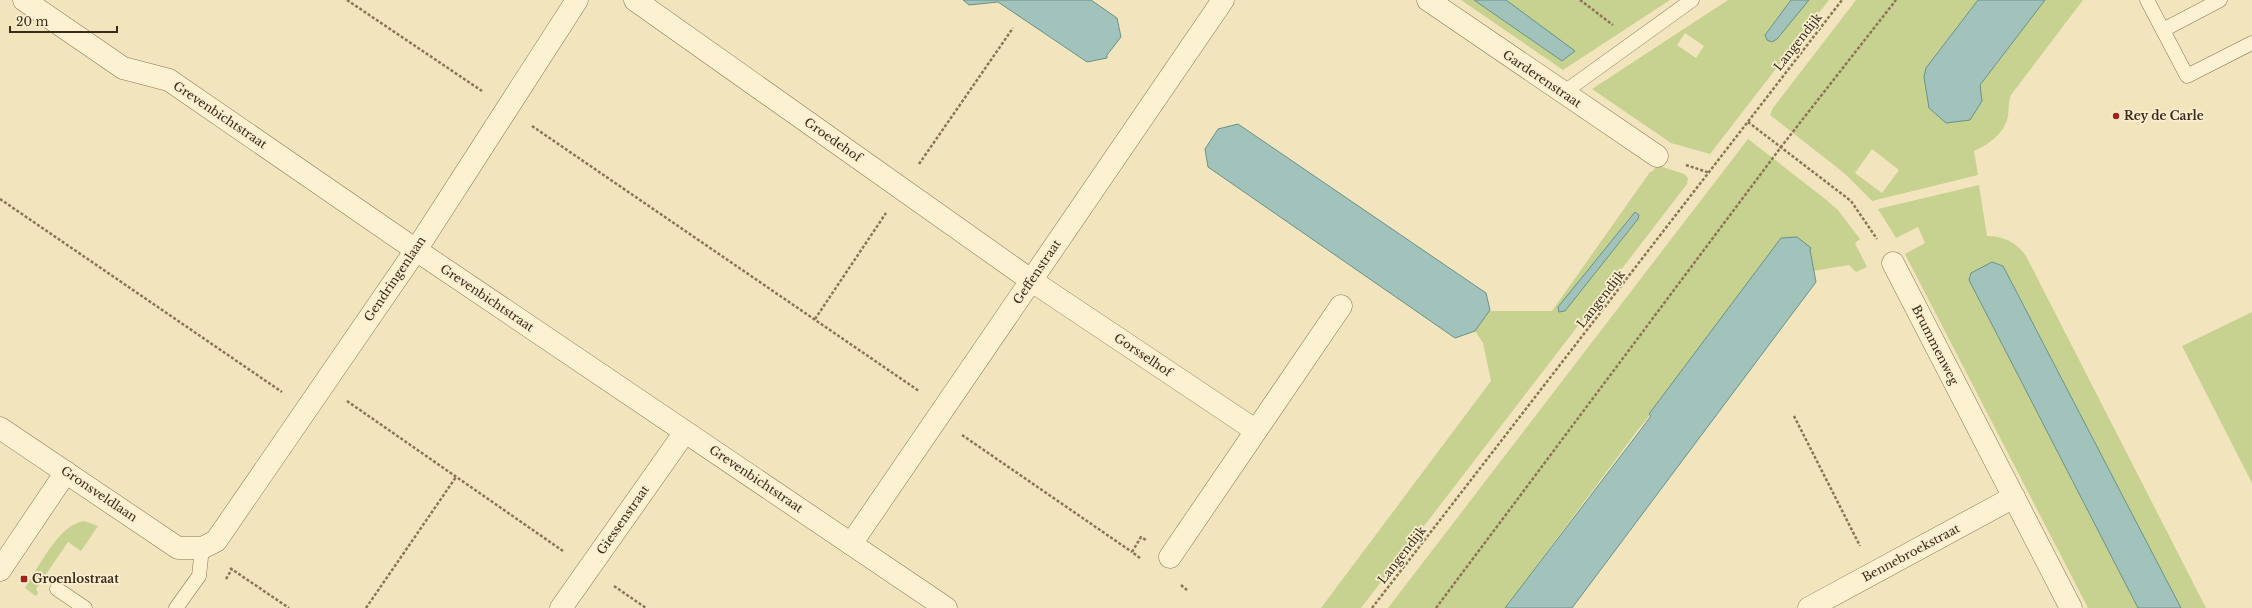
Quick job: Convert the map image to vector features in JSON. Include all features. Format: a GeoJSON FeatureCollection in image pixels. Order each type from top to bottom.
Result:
{"type":"FeatureCollection","features":[{"type":"Feature","properties":{"kind":"street","name":"Grevenbichtstraat"},"geometry":{"type":"LineString","coordinates":[[24,0],[123,68],[169,80],[416,250],[946,608]]}},
{"type":"Feature","properties":{"kind":"street","name":"Gendringenlaan"},"geometry":{"type":"LineString","coordinates":[[202,548],[216,541],[324,385],[416,250],[577,0]]}},
{"type":"Feature","properties":{"kind":"street","name":"Groedehof"},"geometry":{"type":"LineString","coordinates":[[635,0],[1032,281]]}},
{"type":"Feature","properties":{"kind":"street","name":"Geffenstraat"},"geometry":{"type":"LineString","coordinates":[[852,544],[1223,0]]}},
{"type":"Feature","properties":{"kind":"street","name":"Garderenstraat"},"geometry":{"type":"LineString","coordinates":[[1428,0],[1657,156]]}},
{"type":"Feature","properties":{"kind":"street","name":"Brummenweg"},"geometry":{"type":"LineString","coordinates":[[1892,263],[2071,608]]}},
{"type":"Feature","properties":{"kind":"street","name":"Gorsselhof"},"geometry":{"type":"LineString","coordinates":[[1032,281],[1254,430]]}},
{"type":"Feature","properties":{"kind":"street"},"geometry":{"type":"LineString","coordinates":[[1170,557],[1254,430],[1341,306]]}},
{"type":"Feature","properties":{"kind":"street","name":"Gronsveldlaan"},"geometry":{"type":"LineString","coordinates":[[0,428],[178,548],[202,548]]}},
{"type":"Feature","properties":{"kind":"street","name":"Giessenstraat"},"geometry":{"type":"LineString","coordinates":[[561,608],[685,432]]}},
{"type":"Feature","properties":{"kind":"street"},"geometry":{"type":"LineString","coordinates":[[0,570],[66,472]]}},
{"type":"Feature","properties":{"kind":"street","name":"Bennebroekstraat"},"geometry":{"type":"LineString","coordinates":[[1809,608],[2014,497]]}},
{"type":"Feature","properties":{"kind":"lane"},"geometry":{"type":"LineString","coordinates":[[1563,93],[1692,0]]}},
{"type":"Feature","properties":{"kind":"lane"},"geometry":{"type":"LineString","coordinates":[[2147,0],[2187,76],[2252,43]]}},
{"type":"Feature","properties":{"kind":"lane"},"geometry":{"type":"LineString","coordinates":[[2162,30],[2220,0]]}},
{"type":"Feature","properties":{"kind":"lane"},"geometry":{"type":"LineString","coordinates":[[176,608],[199,576],[202,548]]}},
{"type":"Feature","properties":{"kind":"lane"},"geometry":{"type":"LineString","coordinates":[[57,589],[84,608]]}},
{"type":"Feature","properties":{"kind":"path"},"geometry":{"type":"LineString","coordinates":[[347,0],[507,109],[941,413],[1132,552]]}},
{"type":"Feature","properties":{"kind":"path"},"geometry":{"type":"LineString","coordinates":[[1580,0],[1634,42]]}},
{"type":"Feature","properties":{"kind":"path","name":"Langendijk"},"geometry":{"type":"LineString","coordinates":[[1372,608],[1842,0]]}},
{"type":"Feature","properties":{"kind":"path"},"geometry":{"type":"LineString","coordinates":[[1436,608],[1781,147],[1896,0]]}},
{"type":"Feature","properties":{"kind":"path"},"geometry":{"type":"LineString","coordinates":[[1748,122],[1851,201],[1892,263]]}},
{"type":"Feature","properties":{"kind":"path"},"geometry":{"type":"LineString","coordinates":[[0,199],[307,409]]}},
{"type":"Feature","properties":{"kind":"path"},"geometry":{"type":"LineString","coordinates":[[324,385],[646,608]]}},
{"type":"Feature","properties":{"kind":"path"},"geometry":{"type":"LineString","coordinates":[[1794,416],[1874,573]]}},
{"type":"Feature","properties":{"kind":"path"},"geometry":{"type":"LineString","coordinates":[[366,608],[456,477]]}},
{"type":"Feature","properties":{"kind":"path"},"geometry":{"type":"LineString","coordinates":[[202,548],[289,608]]}},
{"type":"Feature","properties":{"kind":"green space"},"geometry":{"type":"Polygon","coordinates":[[[1461,0],[1474,0],[1562,61],[1574,51],[1506,0],[1670,0],[1563,70],[1461,0]]]}},
{"type":"Feature","properties":{"kind":"green space"},"geometry":{"type":"Polygon","coordinates":[[[1728,0],[1791,0],[1765,35],[1772,42],[1809,0],[1829,0],[1710,154],[1671,143],[1592,89],[1728,0]],[[1685,33],[1677,45],[1696,58],[1704,46],[1685,33]]]}},
{"type":"Feature","properties":{"kind":"green space"},"geometry":{"type":"Polygon","coordinates":[[[1856,0],[1978,0],[1926,68],[1946,123],[1969,119],[1982,101],[1980,85],[2045,0],[2083,0],[2011,95],[2008,116],[2000,133],[1990,142],[1974,151],[1978,175],[1872,201],[1844,173],[1770,115],[1773,108],[1856,0]],[[1872,149],[1855,173],[1882,193],[1899,170],[1872,149]]]}},
{"type":"Feature","properties":{"kind":"green space"},"geometry":{"type":"Polygon","coordinates":[[[1748,139],[1838,210],[1860,239],[1855,243],[1867,267],[1856,272],[1849,265],[1813,271],[1810,249],[1797,237],[1637,431],[1505,608],[1388,608],[1748,139]]]}},
{"type":"Feature","properties":{"kind":"green space"},"geometry":{"type":"Polygon","coordinates":[[[1657,165],[1684,174],[1688,178],[1687,184],[1361,608],[1321,608],[1491,381],[1483,343],[1475,331],[1488,311],[1552,311],[1650,172],[1653,171],[1657,165]],[[1638,219],[1562,313],[1565,311],[1638,219]]]}},
{"type":"Feature","properties":{"kind":"green space"},"geometry":{"type":"Polygon","coordinates":[[[1979,185],[1987,236],[1999,237],[2009,241],[2018,247],[2026,256],[2206,608],[2181,608],[2003,266],[1992,262],[1972,273],[1969,280],[2138,608],[2088,608],[1905,254],[1925,243],[1918,227],[1896,238],[1878,209],[1979,185]]]}},
{"type":"Feature","properties":{"kind":"green space"},"geometry":{"type":"Polygon","coordinates":[[[2252,312],[2252,483],[2182,346],[2252,312]]]}},
{"type":"Feature","properties":{"kind":"green space"},"geometry":{"type":"Polygon","coordinates":[[[84,521],[98,526],[81,551],[68,542],[36,589],[38,593],[36,596],[25,588],[58,538],[75,524],[84,521]]]}},
{"type":"Feature","properties":{"kind":"water"},"geometry":{"type":"Polygon","coordinates":[[[963,0],[1091,0],[1117,18],[1121,37],[1107,55],[1107,58],[1087,62],[998,2],[969,5],[963,0]]]}},
{"type":"Feature","properties":{"kind":"water"},"geometry":{"type":"Polygon","coordinates":[[[1474,0],[1506,0],[1575,51],[1562,61],[1474,0]]]}},
{"type":"Feature","properties":{"kind":"water"},"geometry":{"type":"Polygon","coordinates":[[[1791,0],[1809,0],[1777,39],[1772,42],[1767,40],[1765,35],[1791,0]]]}},
{"type":"Feature","properties":{"kind":"water"},"geometry":{"type":"Polygon","coordinates":[[[1978,0],[2045,0],[1980,85],[1982,101],[1970,120],[1946,123],[1929,108],[1924,77],[1926,68],[1978,0]]]}},
{"type":"Feature","properties":{"kind":"water"},"geometry":{"type":"Polygon","coordinates":[[[1238,124],[1486,293],[1490,310],[1475,331],[1455,338],[1208,167],[1205,149],[1218,129],[1238,124]]]}},
{"type":"Feature","properties":{"kind":"water"},"geometry":{"type":"Polygon","coordinates":[[[1635,212],[1639,215],[1638,219],[1565,311],[1559,312],[1558,307],[1635,212]]]}},
{"type":"Feature","properties":{"kind":"water"},"geometry":{"type":"Polygon","coordinates":[[[1797,237],[1811,248],[1810,250],[1816,282],[1572,608],[1505,608],[1651,416],[1649,414],[1781,238],[1797,237]]]}},
{"type":"Feature","properties":{"kind":"water"},"geometry":{"type":"Polygon","coordinates":[[[1992,262],[2003,266],[2181,608],[2138,608],[1969,280],[1971,273],[1992,262]]]}},
{"type":"Feature","properties":{"kind":"place","name":"Rey de Carle"},"geometry":{"type":"Point","coordinates":[2116,116]}},
{"type":"Feature","properties":{"kind":"place","name":"Groenlostraat"},"geometry":{"type":"Point","coordinates":[24,579]}}]}
